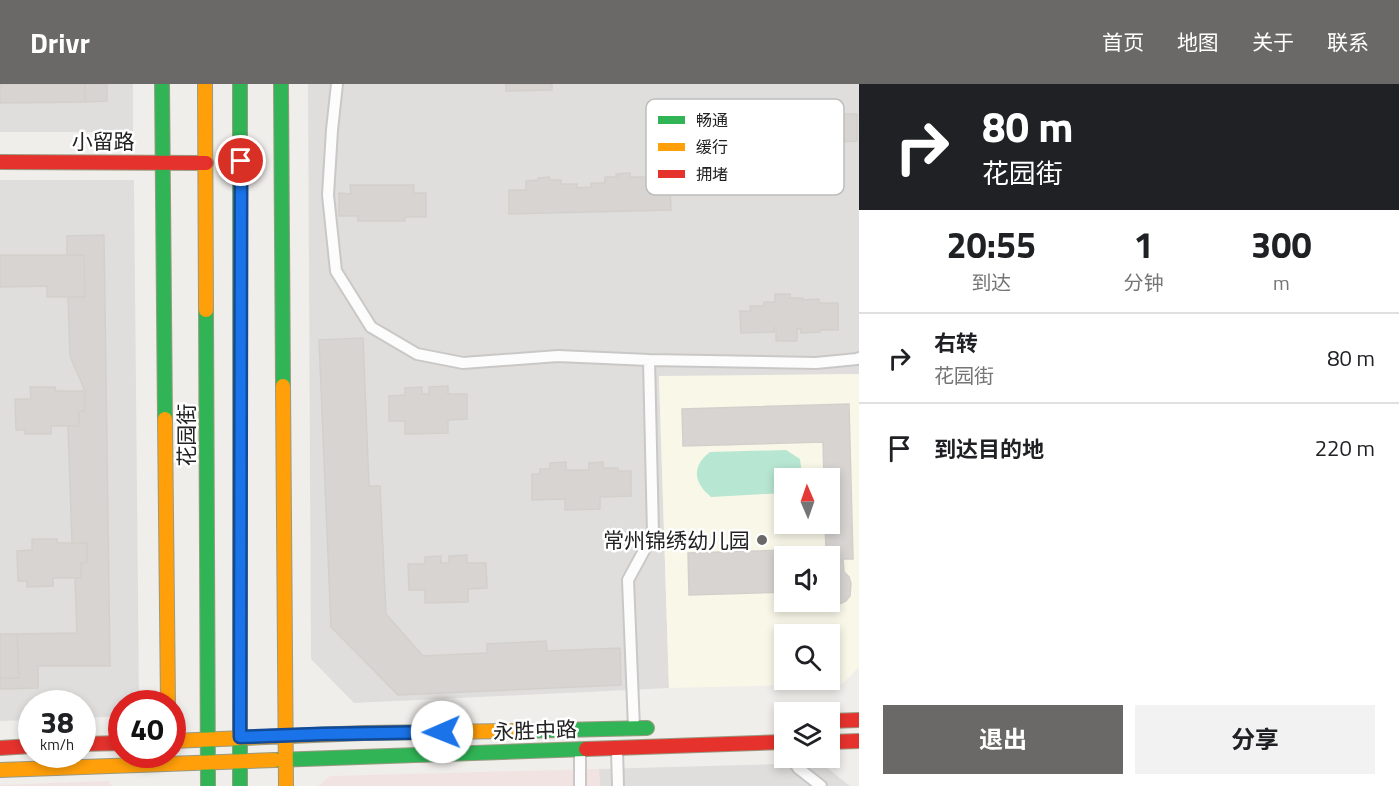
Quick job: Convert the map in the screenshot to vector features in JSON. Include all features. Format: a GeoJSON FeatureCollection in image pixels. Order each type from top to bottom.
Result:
{"type":"FeatureCollection","features":[{"type":"Feature","properties":{"kind":"street"},"geometry":{"type":"LineString","coordinates":[[162,84],[168,690]]}},
{"type":"Feature","properties":{"kind":"street","name":"花园街"},"geometry":{"type":"LineString","coordinates":[[205,84],[208,786]]}},
{"type":"Feature","properties":{"kind":"street"},"geometry":{"type":"LineString","coordinates":[[240,84],[240,786]]}},
{"type":"Feature","properties":{"kind":"street"},"geometry":{"type":"LineString","coordinates":[[281,84],[286,786]]}},
{"type":"Feature","properties":{"kind":"street","name":"小留路"},"geometry":{"type":"LineString","coordinates":[[0,162],[206,163]]}},
{"type":"Feature","properties":{"kind":"street"},"geometry":{"type":"LineString","coordinates":[[840,721],[859,720]]}},
{"type":"Feature","properties":{"kind":"street","name":"永胜中路"},"geometry":{"type":"LineString","coordinates":[[186,741],[286,735],[657,727]]}},
{"type":"Feature","properties":{"kind":"street"},"geometry":{"type":"LineString","coordinates":[[840,742],[859,741]]}},
{"type":"Feature","properties":{"kind":"street","name":"永胜中路"},"geometry":{"type":"LineString","coordinates":[[186,765],[774,742]]}},
{"type":"Feature","properties":{"kind":"street"},"geometry":{"type":"LineString","coordinates":[[0,748],[18,747]]}},
{"type":"Feature","properties":{"kind":"street","name":"永胜中路"},"geometry":{"type":"LineString","coordinates":[[0,770],[108,767]]}},
{"type":"Feature","properties":{"kind":"lane"},"geometry":{"type":"LineString","coordinates":[[337,84],[328,195],[336,271],[371,327],[417,354],[463,363],[558,356],[816,363],[859,358]]}},
{"type":"Feature","properties":{"kind":"lane"},"geometry":{"type":"LineString","coordinates":[[634,728],[628,580],[653,534],[649,360]]}},
{"type":"Feature","properties":{"kind":"lane"},"geometry":{"type":"LineString","coordinates":[[617,748],[618,786]]}},
{"type":"Feature","properties":{"kind":"lane"},"geometry":{"type":"LineString","coordinates":[[579,750],[580,786]]}},
{"type":"Feature","properties":{"kind":"lane"},"geometry":{"type":"LineString","coordinates":[[798,768],[821,786]]}},
{"type":"Feature","properties":{"kind":"shaded area"},"geometry":{"type":"Polygon","coordinates":[[[0,84],[133,84],[133,132],[0,132],[0,84]]]}},
{"type":"Feature","properties":{"kind":"shaded area"},"geometry":{"type":"Polygon","coordinates":[[[308,84],[859,84],[859,374],[659,377],[669,688],[354,703],[311,659],[308,84]]]}},
{"type":"Feature","properties":{"kind":"shaded area"},"geometry":{"type":"Polygon","coordinates":[[[0,180],[134,180],[139,690],[108,690],[108,717],[96,717],[96,690],[18,690],[18,720],[0,721],[0,180]]]}},
{"type":"Feature","properties":{"kind":"shaded area","name":"常州锦绣幼儿园"},"geometry":{"type":"Polygon","coordinates":[[[859,374],[859,667],[840,684],[840,624],[774,624],[774,686],[669,688],[659,376],[859,374]]]}},
{"type":"Feature","properties":{"kind":"shaded area"},"geometry":{"type":"Polygon","coordinates":[[[774,764],[774,768],[827,768],[850,786],[600,786],[599,769],[774,764]]]}},
{"type":"Feature","properties":{"kind":"shaded area"},"geometry":{"type":"Polygon","coordinates":[[[599,769],[600,786],[318,786],[330,776],[599,769]]]}},
{"type":"Feature","properties":{"kind":"shaded area"},"geometry":{"type":"Polygon","coordinates":[[[108,781],[112,786],[0,786],[0,785],[108,781]]]}},
{"type":"Feature","properties":{"kind":"green space"},"geometry":{"type":"Polygon","coordinates":[[[786,450],[800,459],[801,468],[774,468],[774,494],[711,497],[703,489],[697,476],[698,467],[710,452],[786,450]]]}},
{"type":"Feature","properties":{"kind":"building"},"geometry":{"type":"Polygon","coordinates":[[[0,84],[85,84],[85,102],[0,103],[0,84]]]}},
{"type":"Feature","properties":{"kind":"building"},"geometry":{"type":"Polygon","coordinates":[[[85,84],[107,84],[107,101],[85,102],[85,84]]]}},
{"type":"Feature","properties":{"kind":"building"},"geometry":{"type":"Polygon","coordinates":[[[506,84],[552,84],[552,90],[506,91],[506,84]]]}},
{"type":"Feature","properties":{"kind":"building"},"geometry":{"type":"Polygon","coordinates":[[[844,114],[857,114],[857,141],[844,142],[844,114]]]}},
{"type":"Feature","properties":{"kind":"building"},"geometry":{"type":"Polygon","coordinates":[[[630,173],[630,177],[646,177],[646,195],[670,195],[671,210],[509,214],[509,190],[526,190],[526,181],[549,177],[550,180],[561,180],[561,184],[577,184],[577,188],[591,187],[591,183],[605,183],[605,177],[617,177],[616,174],[630,173]]]}},
{"type":"Feature","properties":{"kind":"building"},"geometry":{"type":"Polygon","coordinates":[[[350,185],[414,185],[414,193],[426,193],[426,217],[405,217],[405,221],[358,221],[358,216],[339,216],[339,193],[351,194],[350,185]]]}},
{"type":"Feature","properties":{"kind":"building"},"geometry":{"type":"Polygon","coordinates":[[[104,235],[110,666],[38,666],[38,688],[0,689],[0,678],[19,678],[17,634],[77,633],[75,578],[81,578],[81,563],[87,563],[87,543],[72,543],[68,426],[79,426],[79,411],[85,411],[85,391],[70,356],[68,297],[85,297],[84,255],[67,255],[67,236],[104,235]]]}},
{"type":"Feature","properties":{"kind":"building"},"geometry":{"type":"Polygon","coordinates":[[[0,255],[84,255],[85,297],[47,297],[47,286],[0,287],[0,255]]]}},
{"type":"Feature","properties":{"kind":"building"},"geometry":{"type":"Polygon","coordinates":[[[775,294],[790,294],[790,298],[803,298],[803,300],[819,299],[819,303],[838,303],[838,330],[801,333],[801,329],[797,329],[797,341],[776,341],[776,328],[774,332],[741,333],[740,311],[751,311],[750,306],[764,306],[764,302],[775,302],[775,294]]]}},
{"type":"Feature","properties":{"kind":"building"},"geometry":{"type":"Polygon","coordinates":[[[363,338],[369,486],[380,486],[386,614],[423,656],[487,653],[487,644],[546,641],[547,651],[620,648],[621,685],[398,695],[331,627],[319,340],[363,338]]]}},
{"type":"Feature","properties":{"kind":"building"},"geometry":{"type":"Polygon","coordinates":[[[448,386],[448,394],[467,394],[467,419],[448,420],[448,433],[405,434],[405,421],[389,421],[389,396],[405,395],[405,388],[422,387],[422,394],[429,394],[429,387],[448,386]]]}},
{"type":"Feature","properties":{"kind":"building"},"geometry":{"type":"Polygon","coordinates":[[[30,387],[55,387],[56,391],[85,391],[85,411],[79,411],[79,426],[51,426],[51,434],[25,434],[25,430],[16,430],[15,399],[31,399],[30,387]]]}},
{"type":"Feature","properties":{"kind":"building"},"geometry":{"type":"Polygon","coordinates":[[[849,404],[853,559],[843,559],[844,572],[851,583],[850,596],[846,601],[840,604],[840,546],[826,546],[825,534],[840,534],[840,468],[824,468],[823,442],[683,446],[682,409],[849,404]]]}},
{"type":"Feature","properties":{"kind":"building"},"geometry":{"type":"Polygon","coordinates":[[[566,462],[566,470],[589,470],[589,463],[603,462],[603,468],[631,471],[631,496],[600,497],[600,509],[565,510],[565,499],[532,500],[532,474],[540,474],[540,469],[550,469],[550,463],[566,462]]]}},
{"type":"Feature","properties":{"kind":"building"},"geometry":{"type":"Polygon","coordinates":[[[32,539],[57,539],[57,543],[87,543],[87,563],[81,563],[81,578],[53,578],[53,586],[27,587],[27,581],[18,581],[17,551],[32,550],[32,539]]]}},
{"type":"Feature","properties":{"kind":"building"},"geometry":{"type":"Polygon","coordinates":[[[774,551],[774,592],[689,595],[688,553],[774,551]]]}},
{"type":"Feature","properties":{"kind":"building"},"geometry":{"type":"Polygon","coordinates":[[[467,555],[467,563],[486,563],[487,588],[468,589],[468,602],[425,603],[425,590],[409,590],[408,564],[425,564],[425,557],[441,556],[441,563],[449,563],[449,556],[467,555]]]}},
{"type":"Feature","properties":{"kind":"building"},"geometry":{"type":"Polygon","coordinates":[[[0,634],[17,634],[19,678],[0,678],[0,634]]]}},
{"type":"Feature","properties":{"kind":"traffic: fast"},"geometry":{"type":"LineString","coordinates":[[162,84],[165,419]]}},
{"type":"Feature","properties":{"kind":"traffic: fast"},"geometry":{"type":"LineString","coordinates":[[240,84],[240,786]]}},
{"type":"Feature","properties":{"kind":"traffic: fast"},"geometry":{"type":"LineString","coordinates":[[281,84],[283,386]]}},
{"type":"Feature","properties":{"kind":"traffic: fast"},"geometry":{"type":"LineString","coordinates":[[206,310],[208,786]]}},
{"type":"Feature","properties":{"kind":"traffic: fast"},"geometry":{"type":"LineString","coordinates":[[518,731],[647,728]]}},
{"type":"Feature","properties":{"kind":"traffic: fast"},"geometry":{"type":"LineString","coordinates":[[275,760],[586,749]]}},
{"type":"Feature","properties":{"kind":"traffic: slow"},"geometry":{"type":"LineString","coordinates":[[205,84],[206,310]]}},
{"type":"Feature","properties":{"kind":"traffic: slow"},"geometry":{"type":"LineString","coordinates":[[283,386],[286,786]]}},
{"type":"Feature","properties":{"kind":"traffic: slow"},"geometry":{"type":"LineString","coordinates":[[165,419],[168,690]]}},
{"type":"Feature","properties":{"kind":"traffic: slow"},"geometry":{"type":"LineString","coordinates":[[186,740],[364,733],[518,731]]}},
{"type":"Feature","properties":{"kind":"traffic: slow"},"geometry":{"type":"LineString","coordinates":[[0,770],[275,760]]}},
{"type":"Feature","properties":{"kind":"traffic: jam"},"geometry":{"type":"LineString","coordinates":[[0,162],[206,163]]}},
{"type":"Feature","properties":{"kind":"traffic: jam"},"geometry":{"type":"LineString","coordinates":[[840,721],[859,720]]}},
{"type":"Feature","properties":{"kind":"traffic: jam"},"geometry":{"type":"LineString","coordinates":[[840,742],[859,741]]}},
{"type":"Feature","properties":{"kind":"traffic: jam"},"geometry":{"type":"LineString","coordinates":[[586,749],[774,742]]}},
{"type":"Feature","properties":{"kind":"traffic: jam"},"geometry":{"type":"LineString","coordinates":[[96,744],[108,743]]}},
{"type":"Feature","properties":{"kind":"traffic: jam"},"geometry":{"type":"LineString","coordinates":[[0,748],[18,747]]}},
{"type":"Feature","properties":{"kind":"place","name":"常州锦绣幼儿园"},"geometry":{"type":"Point","coordinates":[762,540]}},
{"type":"Feature","properties":{"kind":"route"},"geometry":{"type":"LineString","coordinates":[[241,161],[240,737],[442,732]]}}]}
